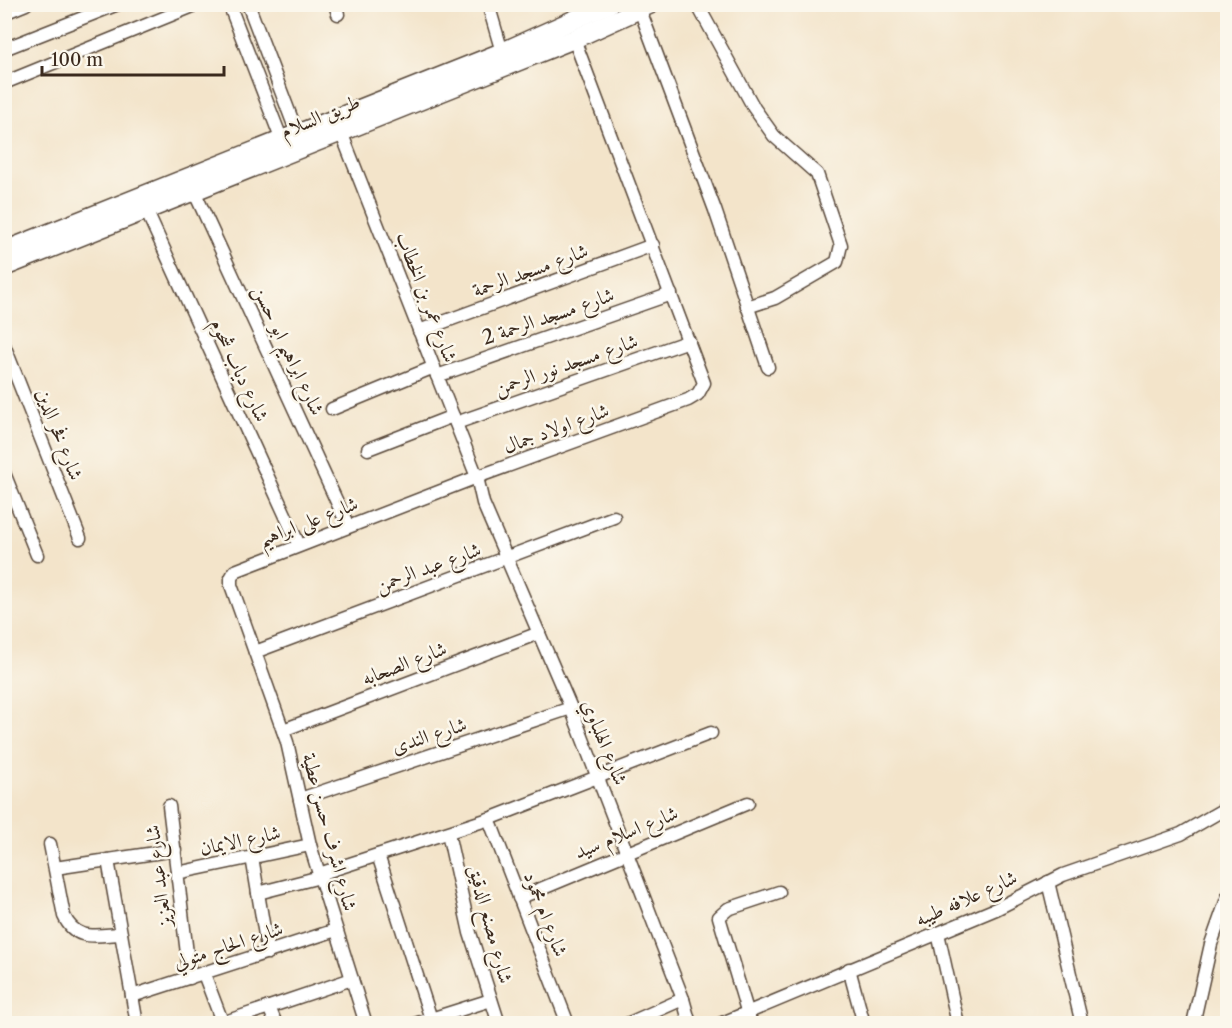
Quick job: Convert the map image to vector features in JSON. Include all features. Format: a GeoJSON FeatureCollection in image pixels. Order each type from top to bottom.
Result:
{"type":"FeatureCollection","features":[{"type":"Feature","properties":{"kind":"main road","name":"طريق السلام"},"geometry":{"type":"LineString","coordinates":[[4,267],[194,191],[292,144],[609,4]]}},
{"type":"Feature","properties":{"kind":"main road","name":"طريق السلام"},"geometry":{"type":"LineString","coordinates":[[4,251],[292,144],[341,132],[574,39],[646,7]]}},
{"type":"Feature","properties":{"kind":"street"},"geometry":{"type":"LineString","coordinates":[[4,13],[26,4]]}},
{"type":"Feature","properties":{"kind":"street"},"geometry":{"type":"LineString","coordinates":[[4,83],[198,4]]}},
{"type":"Feature","properties":{"kind":"street"},"geometry":{"type":"LineString","coordinates":[[229,4],[292,144]]}},
{"type":"Feature","properties":{"kind":"street"},"geometry":{"type":"LineString","coordinates":[[488,4],[502,52]]}},
{"type":"Feature","properties":{"kind":"street"},"geometry":{"type":"LineString","coordinates":[[697,4],[754,108],[774,136],[817,174],[841,245],[837,262],[775,298],[747,307]]}},
{"type":"Feature","properties":{"kind":"street"},"geometry":{"type":"LineString","coordinates":[[248,5],[292,144]]}},
{"type":"Feature","properties":{"kind":"street"},"geometry":{"type":"LineString","coordinates":[[4,49],[112,6]]}},
{"type":"Feature","properties":{"kind":"street"},"geometry":{"type":"LineString","coordinates":[[646,7],[768,367]]}},
{"type":"Feature","properties":{"kind":"street","name":"شارع اولاد جمال"},"geometry":{"type":"LineString","coordinates":[[477,477],[688,400],[699,394],[704,383],[574,39]]}},
{"type":"Feature","properties":{"kind":"street","name":"شارع عمر بن الخطاب"},"geometry":{"type":"LineString","coordinates":[[341,132],[477,477]]}},
{"type":"Feature","properties":{"kind":"street","name":"شارع ابراهيم ابو حسن"},"geometry":{"type":"LineString","coordinates":[[194,191],[348,526]]}},
{"type":"Feature","properties":{"kind":"street","name":"شارع دياب شحوم"},"geometry":{"type":"LineString","coordinates":[[146,210],[299,545]]}},
{"type":"Feature","properties":{"kind":"street","name":"شارع مسجد الرحمة"},"geometry":{"type":"LineString","coordinates":[[419,331],[653,245]]}},
{"type":"Feature","properties":{"kind":"street","name":"شارع مسجد الرحمة 2"},"geometry":{"type":"LineString","coordinates":[[332,409],[435,372],[671,294]]}},
{"type":"Feature","properties":{"kind":"street","name":"شارع مسجد نور الرحمن"},"geometry":{"type":"LineString","coordinates":[[368,449],[689,341]]}},
{"type":"Feature","properties":{"kind":"street","name":"شارع فخر الدين"},"geometry":{"type":"LineString","coordinates":[[4,345],[80,538]]}},
{"type":"Feature","properties":{"kind":"street"},"geometry":{"type":"LineString","coordinates":[[4,473],[37,555]]}},
{"type":"Feature","properties":{"kind":"street","name":"شارع على ابراهيم"},"geometry":{"type":"LineString","coordinates":[[255,652],[231,585],[231,578],[235,571],[477,477]]}},
{"type":"Feature","properties":{"kind":"street","name":"شارع الهلباوي"},"geometry":{"type":"LineString","coordinates":[[477,477],[483,503],[571,708],[683,999],[690,1023]]}},
{"type":"Feature","properties":{"kind":"street","name":"شارع عبد الرحمن"},"geometry":{"type":"LineString","coordinates":[[255,652],[614,517]]}},
{"type":"Feature","properties":{"kind":"street","name":"شارع الصحابه"},"geometry":{"type":"LineString","coordinates":[[283,730],[539,633]]}},
{"type":"Feature","properties":{"kind":"street","name":"شارع اشرف حسن عطية"},"geometry":{"type":"LineString","coordinates":[[255,652],[283,730],[310,845],[366,1023]]}},
{"type":"Feature","properties":{"kind":"street","name":"شارع الندى"},"geometry":{"type":"LineString","coordinates":[[300,799],[571,708]]}},
{"type":"Feature","properties":{"kind":"street"},"geometry":{"type":"LineString","coordinates":[[258,894],[489,819],[711,733]]}},
{"type":"Feature","properties":{"kind":"street","name":"شارع اسلام سيد"},"geometry":{"type":"LineString","coordinates":[[519,898],[748,803]]}},
{"type":"Feature","properties":{"kind":"street","name":"شارع عبد العزيز"},"geometry":{"type":"LineString","coordinates":[[169,806],[190,978]]}},
{"type":"Feature","properties":{"kind":"street","name":"شارع علافه طيبه"},"geometry":{"type":"LineString","coordinates":[[720,1023],[749,1018],[849,969],[996,909],[1048,882],[1181,834],[1227,807]]}},
{"type":"Feature","properties":{"kind":"street","name":"شارع ام محمود"},"geometry":{"type":"LineString","coordinates":[[489,819],[568,1023]]}},
{"type":"Feature","properties":{"kind":"street","name":"شارع مصنع الدقيق"},"geometry":{"type":"LineString","coordinates":[[448,833],[470,933],[500,1023]]}},
{"type":"Feature","properties":{"kind":"street"},"geometry":{"type":"LineString","coordinates":[[50,844],[64,916],[72,930],[87,936],[121,934]]}},
{"type":"Feature","properties":{"kind":"street","name":"شارع الايمان"},"geometry":{"type":"LineString","coordinates":[[177,873],[310,845]]}},
{"type":"Feature","properties":{"kind":"street"},"geometry":{"type":"LineString","coordinates":[[55,868],[175,850]]}},
{"type":"Feature","properties":{"kind":"street"},"geometry":{"type":"LineString","coordinates":[[378,855],[431,1019]]}},
{"type":"Feature","properties":{"kind":"street"},"geometry":{"type":"LineString","coordinates":[[252,857],[268,953]]}},
{"type":"Feature","properties":{"kind":"street"},"geometry":{"type":"LineString","coordinates":[[108,860],[137,1023]]}},
{"type":"Feature","properties":{"kind":"street"},"geometry":{"type":"LineString","coordinates":[[1048,882],[1082,1023]]}},
{"type":"Feature","properties":{"kind":"street"},"geometry":{"type":"LineString","coordinates":[[749,1018],[719,917],[729,909],[779,892]]}},
{"type":"Feature","properties":{"kind":"street"},"geometry":{"type":"LineString","coordinates":[[1193,1023],[1211,944],[1227,896]]}},
{"type":"Feature","properties":{"kind":"street","name":"شارع الحاج متولي"},"geometry":{"type":"LineString","coordinates":[[132,996],[336,930]]}},
{"type":"Feature","properties":{"kind":"street"},"geometry":{"type":"LineString","coordinates":[[938,933],[958,1023]]}},
{"type":"Feature","properties":{"kind":"street"},"geometry":{"type":"LineString","coordinates":[[849,969],[864,1023]]}},
{"type":"Feature","properties":{"kind":"street"},"geometry":{"type":"LineString","coordinates":[[204,974],[222,1023],[352,979]]}},
{"type":"Feature","properties":{"kind":"street"},"geometry":{"type":"LineString","coordinates":[[627,1023],[683,999]]}},
{"type":"Feature","properties":{"kind":"street"},"geometry":{"type":"LineString","coordinates":[[416,1023],[491,1000]]}},
{"type":"Feature","properties":{"kind":"street"},"geometry":{"type":"LineString","coordinates":[[269,1006],[276,1023]]}}]}
